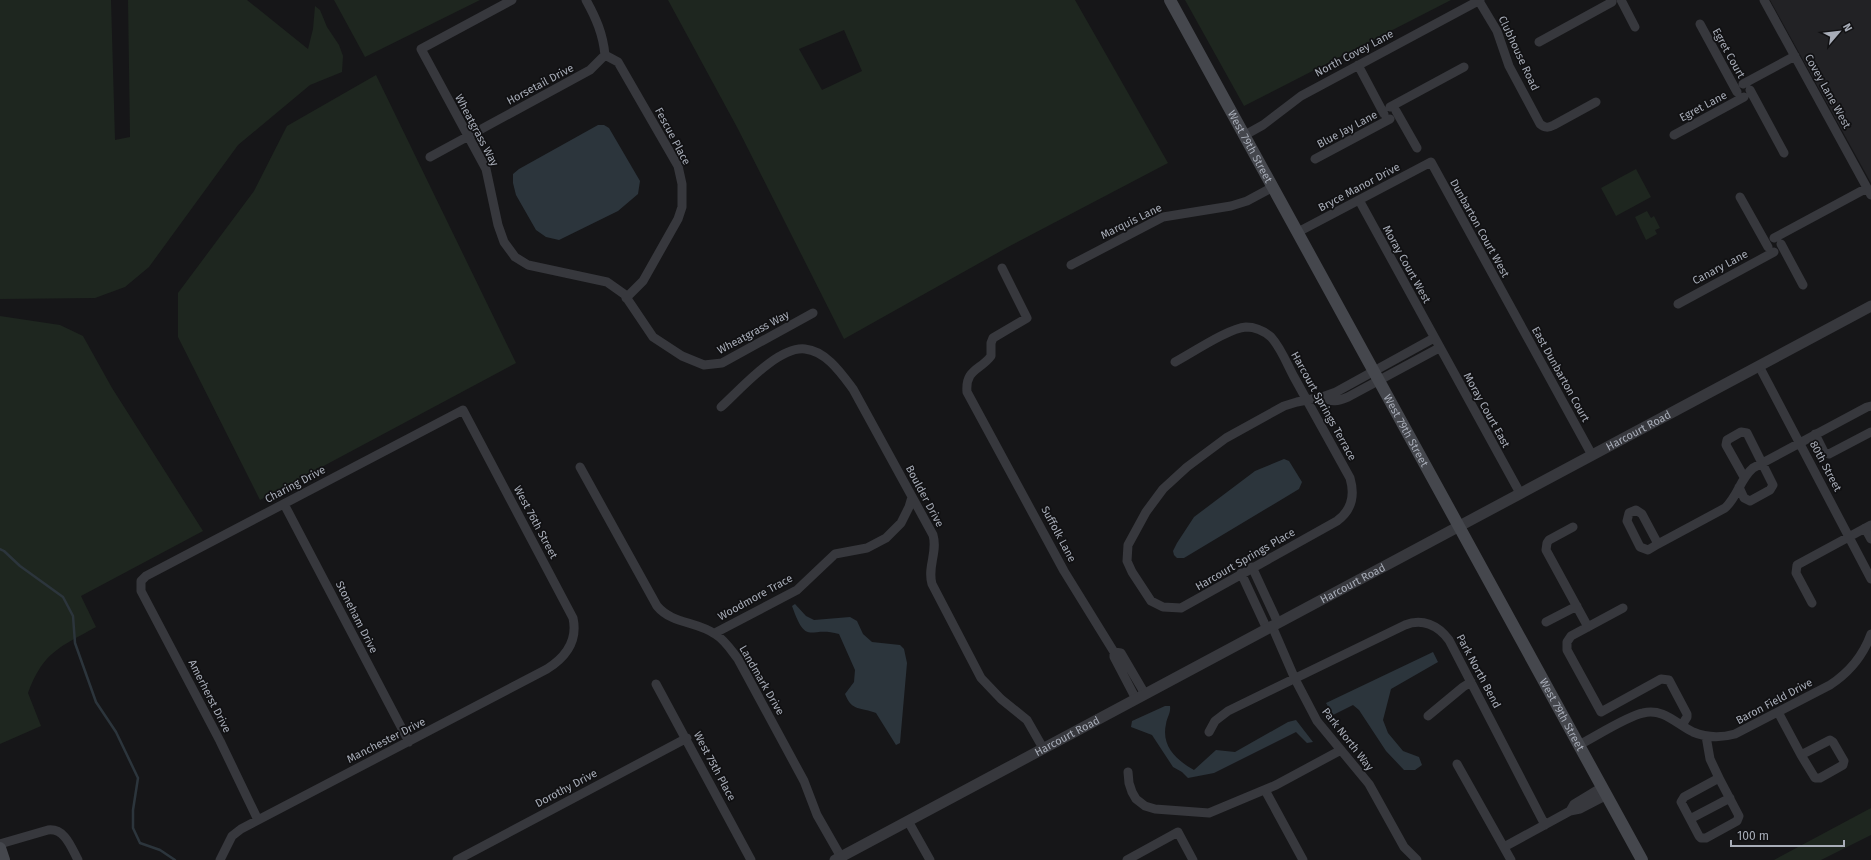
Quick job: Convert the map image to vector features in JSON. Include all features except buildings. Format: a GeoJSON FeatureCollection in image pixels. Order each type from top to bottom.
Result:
{"type":"FeatureCollection","features":[{"type":"Feature","properties":{"kind":"main road","name":"West 79th Street"},"geometry":{"type":"LineString","coordinates":[[1170,0],[1642,860]]}},
{"type":"Feature","properties":{"kind":"main road"},"geometry":{"type":"LineString","coordinates":[[0,848],[4,860]]}},
{"type":"Feature","properties":{"kind":"street","name":"Wheatgrass Way"},"geometry":{"type":"LineString","coordinates":[[512,0],[421,49],[486,170],[498,225],[504,242],[515,257],[528,265],[607,282],[626,298],[653,337],[682,356],[704,365],[722,363],[813,313]]}},
{"type":"Feature","properties":{"kind":"street"},"geometry":{"type":"LineString","coordinates":[[586,0],[597,19],[604,38],[605,55]]}},
{"type":"Feature","properties":{"kind":"street","name":"North Covey Lane"},"geometry":{"type":"LineString","coordinates":[[1245,135],[1268,122],[1301,96],[1479,0]]}},
{"type":"Feature","properties":{"kind":"street","name":"Clubhouse Road"},"geometry":{"type":"LineString","coordinates":[[1479,0],[1497,31],[1509,66],[1543,126],[1548,128],[1596,102]]}},
{"type":"Feature","properties":{"kind":"street"},"geometry":{"type":"LineString","coordinates":[[1539,42],[1614,0],[1635,26]]}},
{"type":"Feature","properties":{"kind":"street","name":"Covey Lane West"},"geometry":{"type":"LineString","coordinates":[[1764,0],[1869,191]]}},
{"type":"Feature","properties":{"kind":"street","name":"Egret Court"},"geometry":{"type":"LineString","coordinates":[[1700,24],[1740,95]]}},
{"type":"Feature","properties":{"kind":"street","name":"Horsetail Drive"},"geometry":{"type":"LineString","coordinates":[[430,157],[590,70],[605,55]]}},
{"type":"Feature","properties":{"kind":"street","name":"Fescue Place"},"geometry":{"type":"LineString","coordinates":[[605,55],[618,62],[678,166],[682,184],[682,207],[678,219],[643,281],[626,298]]}},
{"type":"Feature","properties":{"kind":"street","name":"Egret Lane"},"geometry":{"type":"LineString","coordinates":[[1674,135],[1740,95],[1738,86],[1747,87],[1795,56]]}},
{"type":"Feature","properties":{"kind":"street"},"geometry":{"type":"LineString","coordinates":[[1358,65],[1390,113],[1416,148]]}},
{"type":"Feature","properties":{"kind":"street","name":"Blue Jay Lane"},"geometry":{"type":"LineString","coordinates":[[1315,159],[1464,67]]}},
{"type":"Feature","properties":{"kind":"street","name":"Egret Court"},"geometry":{"type":"LineString","coordinates":[[1747,87],[1784,152]]}},
{"type":"Feature","properties":{"kind":"street","name":"Bryce Manor Drive"},"geometry":{"type":"LineString","coordinates":[[1298,232],[1431,162]]}},
{"type":"Feature","properties":{"kind":"street","name":"Dunbarton Court West"},"geometry":{"type":"LineString","coordinates":[[1431,162],[1509,306]]}},
{"type":"Feature","properties":{"kind":"street","name":"Marquis Lane"},"geometry":{"type":"LineString","coordinates":[[1071,265],[1158,219],[1173,214],[1231,206],[1247,201],[1273,187]]}},
{"type":"Feature","properties":{"kind":"street","name":"Canary Lane"},"geometry":{"type":"LineString","coordinates":[[1678,304],[1771,250],[1779,250],[1778,241],[1869,191]]}},
{"type":"Feature","properties":{"kind":"street"},"geometry":{"type":"LineString","coordinates":[[1740,197],[1771,250]]}},
{"type":"Feature","properties":{"kind":"street","name":"Moray Court West"},"geometry":{"type":"LineString","coordinates":[[1359,200],[1434,338]]}},
{"type":"Feature","properties":{"kind":"street"},"geometry":{"type":"LineString","coordinates":[[1778,241],[1803,285]]}},
{"type":"Feature","properties":{"kind":"street","name":"Suffolk Lane"},"geometry":{"type":"LineString","coordinates":[[1002,268],[1027,318],[993,338],[991,343],[992,352],[990,358],[969,376],[967,392],[1064,571],[1114,652],[1121,653],[1140,696]]}},
{"type":"Feature","properties":{"kind":"street","name":"East Dunbarton Court"},"geometry":{"type":"LineString","coordinates":[[1509,306],[1592,455]]}},
{"type":"Feature","properties":{"kind":"street","name":"Harcourt Road"},"geometry":{"type":"LineString","coordinates":[[838,858],[1871,306]]}},
{"type":"Feature","properties":{"kind":"street","name":"Harcourt Springs Terrace"},"geometry":{"type":"LineString","coordinates":[[1175,362],[1236,329],[1248,327],[1260,330],[1266,334],[1276,343],[1350,478],[1353,490],[1351,501]]}},
{"type":"Feature","properties":{"kind":"street"},"geometry":{"type":"LineString","coordinates":[[1377,376],[1434,338]]}},
{"type":"Feature","properties":{"kind":"street","name":"Moray Court East"},"geometry":{"type":"LineString","coordinates":[[1434,338],[1520,493]]}},
{"type":"Feature","properties":{"kind":"street"},"geometry":{"type":"LineString","coordinates":[[1377,376],[1439,348]]}},
{"type":"Feature","properties":{"kind":"street","name":"Boulder Drive"},"geometry":{"type":"LineString","coordinates":[[721,407],[767,364],[791,351],[804,349],[816,353],[830,362],[849,383],[934,538],[930,571],[932,584],[977,670],[995,694],[1027,720],[1044,748]]}},
{"type":"Feature","properties":{"kind":"street","name":"80th Street"},"geometry":{"type":"LineString","coordinates":[[1758,366],[1800,442],[1871,579]]}},
{"type":"Feature","properties":{"kind":"street","name":"Harcourt Springs Place"},"geometry":{"type":"LineString","coordinates":[[1351,501],[1347,511],[1339,519],[1241,573],[1191,604],[1181,608],[1170,609],[1151,601],[1129,567],[1126,557],[1127,546],[1146,512],[1161,492],[1178,474],[1226,438],[1284,406],[1322,397],[1329,402],[1339,401],[1377,376]]}},
{"type":"Feature","properties":{"kind":"street"},"geometry":{"type":"LineString","coordinates":[[1658,544],[1722,510],[1732,501],[1744,477],[1753,468],[1866,407],[1871,406]]}},
{"type":"Feature","properties":{"kind":"street","name":"Charing Drive"},"geometry":{"type":"LineString","coordinates":[[141,583],[146,576],[463,410]]}},
{"type":"Feature","properties":{"kind":"street","name":"West 76th Street"},"geometry":{"type":"LineString","coordinates":[[463,410],[573,618],[575,628],[574,639],[570,647]]}},
{"type":"Feature","properties":{"kind":"street"},"geometry":{"type":"LineString","coordinates":[[1739,487],[1744,498],[1749,501],[1772,489],[1773,483],[1763,462],[1745,432],[1740,432],[1727,440],[1726,445],[1744,477]]}},
{"type":"Feature","properties":{"kind":"street"},"geometry":{"type":"LineString","coordinates":[[1815,434],[1824,452],[1829,454],[1871,432]]}},
{"type":"Feature","properties":{"kind":"street","name":"Landmark Drive"},"geometry":{"type":"LineString","coordinates":[[580,467],[656,606],[670,617],[715,633],[728,645],[738,659],[804,781],[817,815],[838,858]]}},
{"type":"Feature","properties":{"kind":"street","name":"Woodmore Trace"},"geometry":{"type":"LineString","coordinates":[[715,633],[797,590],[835,554],[867,548],[886,538],[901,523],[909,508],[912,497]]}},
{"type":"Feature","properties":{"kind":"street","name":"Stoneham Drive"},"geometry":{"type":"LineString","coordinates":[[284,504],[409,742]]}},
{"type":"Feature","properties":{"kind":"street"},"geometry":{"type":"LineString","coordinates":[[1573,527],[1549,540],[1546,548],[1588,627]]}},
{"type":"Feature","properties":{"kind":"street"},"geometry":{"type":"LineString","coordinates":[[1812,604],[1796,572],[1797,565],[1868,527],[1871,539]]}},
{"type":"Feature","properties":{"kind":"street"},"geometry":{"type":"LineString","coordinates":[[1252,567],[1272,626]]}},
{"type":"Feature","properties":{"kind":"street"},"geometry":{"type":"LineString","coordinates":[[1241,573],[1272,626]]}},
{"type":"Feature","properties":{"kind":"street","name":"Amerherst Drive"},"geometry":{"type":"LineString","coordinates":[[141,583],[141,591],[220,741],[258,820]]}},
{"type":"Feature","properties":{"kind":"street"},"geometry":{"type":"LineString","coordinates":[[1546,622],[1577,606]]}},
{"type":"Feature","properties":{"kind":"street"},"geometry":{"type":"LineString","coordinates":[[1623,608],[1571,636],[1567,646],[1601,712],[1661,679],[1666,679],[1669,680],[1687,714],[1687,717],[1682,725]]}},
{"type":"Feature","properties":{"kind":"street","name":"Park North Bend"},"geometry":{"type":"LineString","coordinates":[[1209,732],[1215,721],[1225,713],[1405,625],[1419,622],[1430,624],[1442,632],[1471,682],[1545,825]]}},
{"type":"Feature","properties":{"kind":"street","name":"Park North Way"},"geometry":{"type":"LineString","coordinates":[[1272,626],[1295,679],[1316,721],[1369,784],[1404,847],[1416,860]]}},
{"type":"Feature","properties":{"kind":"street","name":"Baron Field Drive"},"geometry":{"type":"LineString","coordinates":[[1579,745],[1634,715],[1643,712],[1664,714],[1694,733],[1706,736],[1719,738],[1736,734],[1842,677],[1859,659],[1871,634]]}},
{"type":"Feature","properties":{"kind":"street","name":"Manchester Drive"},"geometry":{"type":"LineString","coordinates":[[220,860],[232,836],[258,820],[546,669],[561,658],[570,647]]}},
{"type":"Feature","properties":{"kind":"street"},"geometry":{"type":"LineString","coordinates":[[1428,716],[1471,682]]}},
{"type":"Feature","properties":{"kind":"street","name":"West 75th Place"},"geometry":{"type":"LineString","coordinates":[[656,684],[687,738],[751,860]]}},
{"type":"Feature","properties":{"kind":"street"},"geometry":{"type":"LineString","coordinates":[[1778,712],[1801,754],[1815,778],[1820,778],[1841,768],[1844,763],[1833,742],[1830,740],[1801,754]]}},
{"type":"Feature","properties":{"kind":"street"},"geometry":{"type":"LineString","coordinates":[[1706,736],[1710,759],[1739,816],[1737,820],[1703,838],[1698,836],[1681,804],[1683,798],[1719,778]]}},
{"type":"Feature","properties":{"kind":"street","name":"Dorothy Drive"},"geometry":{"type":"LineString","coordinates":[[457,860],[687,738]]}},
{"type":"Feature","properties":{"kind":"street"},"geometry":{"type":"LineString","coordinates":[[1128,772],[1129,783],[1136,799],[1145,806],[1155,809],[1209,813],[1265,790],[1341,750]]}},
{"type":"Feature","properties":{"kind":"street"},"geometry":{"type":"LineString","coordinates":[[1457,764],[1511,860]]}},
{"type":"Feature","properties":{"kind":"street"},"geometry":{"type":"LineString","coordinates":[[1265,790],[1303,860]]}},
{"type":"Feature","properties":{"kind":"street"},"geometry":{"type":"LineString","coordinates":[[1504,847],[1570,811],[1580,809],[1605,791]]}},
{"type":"Feature","properties":{"kind":"street"},"geometry":{"type":"LineString","coordinates":[[1690,819],[1730,798]]}},
{"type":"Feature","properties":{"kind":"street"},"geometry":{"type":"LineString","coordinates":[[908,820],[930,860]]}},
{"type":"Feature","properties":{"kind":"street"},"geometry":{"type":"LineString","coordinates":[[0,844],[46,830],[54,830],[60,832],[66,838],[78,860]]}},
{"type":"Feature","properties":{"kind":"street"},"geometry":{"type":"LineString","coordinates":[[1126,860],[1178,832],[1193,860]]}},
{"type":"Feature","properties":{"kind":"shaded area"},"geometry":{"type":"Polygon","coordinates":[[[0,0],[111,0],[115,140],[130,137],[128,0],[247,0],[308,49],[313,29],[315,6],[320,10],[327,27],[339,45],[343,56],[342,72],[310,85],[238,145],[149,267],[125,287],[95,298],[0,299],[0,0]]]}},
{"type":"Feature","properties":{"kind":"shaded area"},"geometry":{"type":"Polygon","coordinates":[[[334,0],[480,0],[365,57],[334,0]]]}},
{"type":"Feature","properties":{"kind":"shaded area"},"geometry":{"type":"Polygon","coordinates":[[[668,0],[1075,0],[1168,163],[1008,247],[844,339],[738,129],[668,0]],[[844,30],[799,49],[822,90],[862,71],[844,30]]]}},
{"type":"Feature","properties":{"kind":"shaded area"},"geometry":{"type":"Polygon","coordinates":[[[1185,0],[1451,0],[1244,106],[1185,0]]]}},
{"type":"Feature","properties":{"kind":"shaded area"},"geometry":{"type":"Polygon","coordinates":[[[1770,0],[1871,0],[1871,183],[1770,0]]]}},
{"type":"Feature","properties":{"kind":"shaded area"},"geometry":{"type":"Polygon","coordinates":[[[376,75],[516,363],[260,500],[178,337],[178,293],[254,191],[287,126],[376,75]]]}},
{"type":"Feature","properties":{"kind":"shaded area"},"geometry":{"type":"Polygon","coordinates":[[[598,125],[604,125],[609,128],[640,181],[638,194],[618,211],[559,240],[546,237],[536,230],[516,195],[513,183],[513,174],[519,169],[598,125]]]}},
{"type":"Feature","properties":{"kind":"shaded area"},"geometry":{"type":"Polygon","coordinates":[[[1636,169],[1651,197],[1616,216],[1601,188],[1636,169]]]}},
{"type":"Feature","properties":{"kind":"shaded area"},"geometry":{"type":"Polygon","coordinates":[[[1647,211],[1651,218],[1654,216],[1660,228],[1655,230],[1657,234],[1646,240],[1635,217],[1647,211]]]}},
{"type":"Feature","properties":{"kind":"shaded area"},"geometry":{"type":"Polygon","coordinates":[[[0,316],[60,325],[83,336],[112,388],[203,531],[81,596],[96,627],[54,652],[40,668],[28,693],[41,726],[0,744],[0,316]]]}},
{"type":"Feature","properties":{"kind":"shaded area"},"geometry":{"type":"Polygon","coordinates":[[[1284,459],[1289,461],[1302,482],[1299,489],[1184,558],[1177,558],[1174,555],[1173,551],[1177,543],[1194,517],[1255,471],[1284,459]]]}},
{"type":"Feature","properties":{"kind":"shaded area"},"geometry":{"type":"Polygon","coordinates":[[[795,604],[806,616],[814,620],[850,617],[857,621],[863,634],[872,642],[900,645],[904,649],[907,663],[900,743],[896,745],[876,713],[858,708],[851,704],[848,700],[845,694],[854,682],[855,670],[839,634],[806,631],[801,627],[797,619],[792,606],[795,604]]]}},
{"type":"Feature","properties":{"kind":"shaded area"},"geometry":{"type":"Polygon","coordinates":[[[1433,652],[1438,662],[1391,689],[1383,720],[1388,733],[1403,751],[1419,757],[1422,765],[1415,770],[1404,770],[1386,751],[1359,710],[1353,705],[1333,715],[1326,703],[1433,652]]]}},
{"type":"Feature","properties":{"kind":"shaded area"},"geometry":{"type":"Polygon","coordinates":[[[1165,706],[1170,706],[1165,732],[1168,746],[1171,752],[1181,762],[1194,770],[1216,750],[1235,752],[1288,722],[1296,720],[1313,742],[1307,743],[1296,732],[1214,773],[1188,778],[1182,772],[1173,767],[1152,735],[1131,727],[1132,721],[1165,706]]]}},
{"type":"Feature","properties":{"kind":"shaded area"},"geometry":{"type":"Polygon","coordinates":[[[1871,808],[1871,835],[1821,860],[1774,860],[1871,808]]]}},
{"type":"Feature","properties":{"kind":"waterway"},"geometry":{"type":"LineString","coordinates":[[0,549],[20,566],[63,597],[73,616],[75,643],[96,702],[116,732],[138,778],[133,810],[133,828],[140,843],[160,850],[175,860]]}}]}
